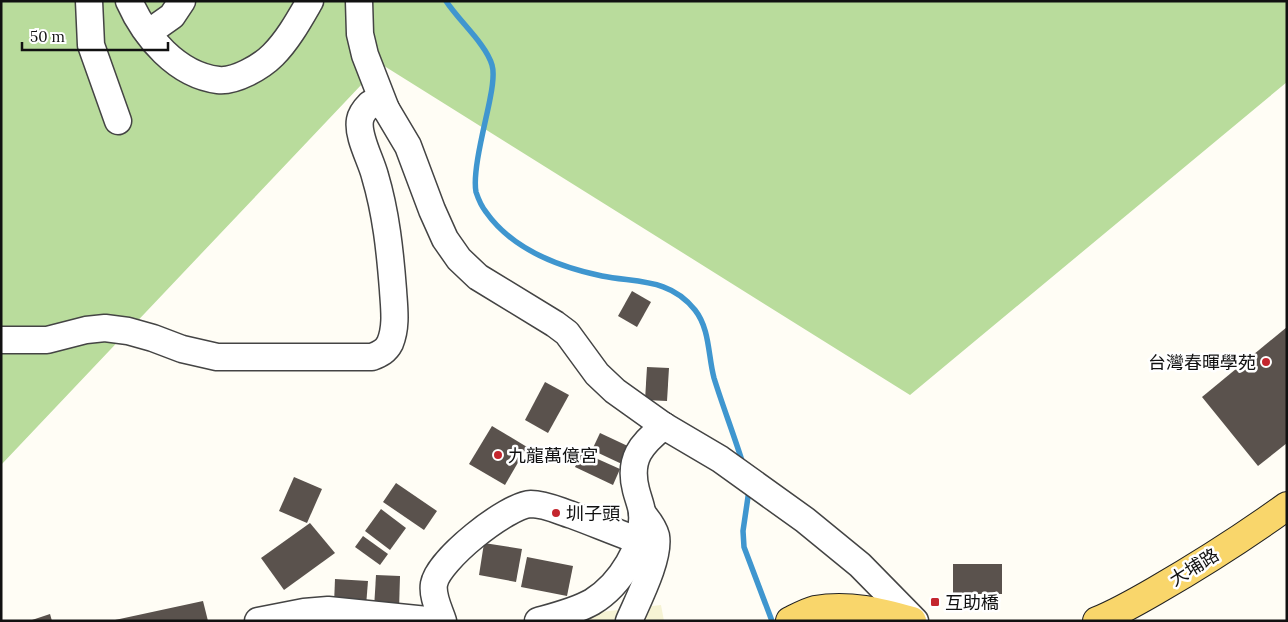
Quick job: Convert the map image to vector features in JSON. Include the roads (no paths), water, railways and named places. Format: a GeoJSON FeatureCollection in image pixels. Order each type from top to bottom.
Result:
{"type":"FeatureCollection","features":[{"type":"Feature","properties":{"kind":"main road","name":"大埔路"},"geometry":{"type":"LineString","coordinates":[[1097,621],[1113,615],[1180,577],[1260,526],[1287,506]]}},
{"type":"Feature","properties":{"kind":"main road"},"geometry":{"type":"LineString","coordinates":[[790,621],[814,610],[841,608],[869,609],[914,621]]}},
{"type":"Feature","properties":{"kind":"lane"},"geometry":{"type":"LineString","coordinates":[[89,1],[92,45],[118,121]]}},
{"type":"Feature","properties":{"kind":"lane"},"geometry":{"type":"LineString","coordinates":[[129,1],[135,15],[160,49],[192,72],[219,80],[243,76],[272,56],[291,33],[310,1]]}},
{"type":"Feature","properties":{"kind":"lane"},"geometry":{"type":"LineString","coordinates":[[148,33],[172,16],[182,1]]}},
{"type":"Feature","properties":{"kind":"lane"},"geometry":{"type":"LineString","coordinates":[[359,1],[360,34],[365,55],[386,109],[408,146],[445,239],[459,259],[478,277],[561,328],[575,343],[597,374],[615,391],[664,426],[720,459],[805,520],[860,565],[914,621]]}},
{"type":"Feature","properties":{"kind":"lane"},"geometry":{"type":"LineString","coordinates":[[1,340],[47,340],[86,330],[105,328],[128,331],[182,349],[217,357],[372,357],[383,352],[394,330],[395,316],[391,262],[382,201],[375,174],[361,135],[360,121],[364,110],[370,104],[378,104],[386,109]]}},
{"type":"Feature","properties":{"kind":"lane"},"geometry":{"type":"LineString","coordinates":[[630,621],[654,559],[656,547],[656,536],[642,512],[636,490],[633,471],[635,459],[643,445],[664,426]]}},
{"type":"Feature","properties":{"kind":"lane"},"geometry":{"type":"LineString","coordinates":[[443,621],[435,598],[434,585],[438,571],[447,560],[487,526],[519,507],[531,504],[546,506],[629,537]]}},
{"type":"Feature","properties":{"kind":"lane"},"geometry":{"type":"LineString","coordinates":[[538,621],[562,615],[591,602],[606,592],[620,576],[637,545],[642,512]]}},
{"type":"Feature","properties":{"kind":"lane"},"geometry":{"type":"LineString","coordinates":[[258,621],[311,611],[328,610],[437,621]]}},
{"type":"Feature","properties":{"kind":"waterway"},"geometry":{"type":"LineString","coordinates":[[446,1],[484,49],[493,69],[492,86],[475,183],[476,192],[485,210],[509,236],[553,262],[602,276],[640,281],[664,287],[675,292],[685,300],[700,317],[706,334],[714,378],[743,464]]}},
{"type":"Feature","properties":{"kind":"waterway"},"geometry":{"type":"LineString","coordinates":[[749,490],[743,531],[744,547],[772,621]]}},
{"type":"Feature","properties":{"kind":"place","name":"台灣春暉學苑"},"geometry":{"type":"Point","coordinates":[1266,362]}},
{"type":"Feature","properties":{"kind":"place","name":"九龍萬億宮"},"geometry":{"type":"Point","coordinates":[498,455]}},
{"type":"Feature","properties":{"kind":"place","name":"圳子頭"},"geometry":{"type":"Point","coordinates":[556,513]}},
{"type":"Feature","properties":{"kind":"place","name":"互助橋"},"geometry":{"type":"Point","coordinates":[935,602]}}]}
